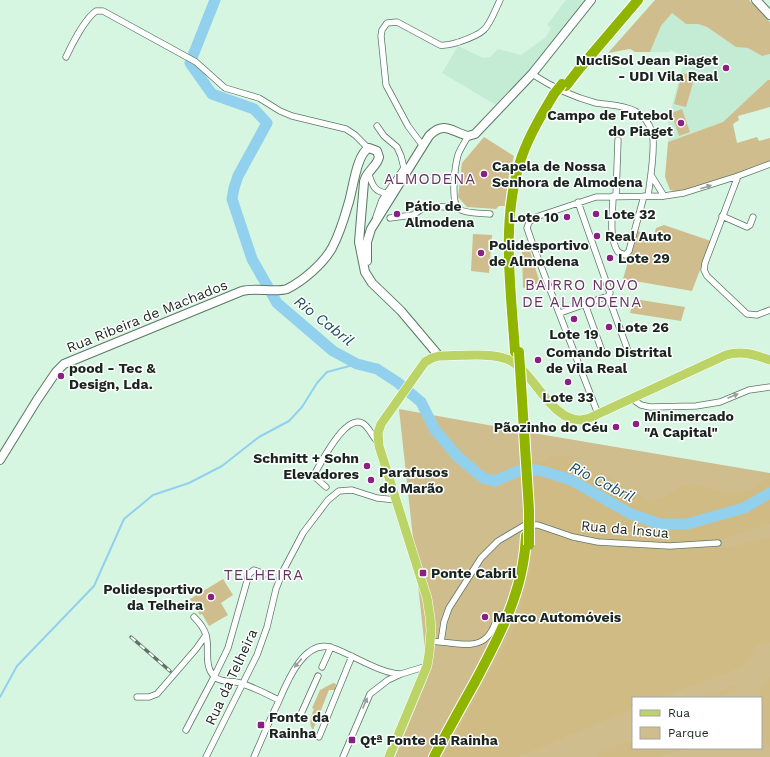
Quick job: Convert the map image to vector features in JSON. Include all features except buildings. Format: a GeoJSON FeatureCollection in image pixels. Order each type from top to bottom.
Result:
{"type":"FeatureCollection","features":[{"type":"Feature","properties":{"kind":"highway"},"geometry":{"type":"LineString","coordinates":[[433,757],[506,621],[517,588],[527,545],[513,266],[513,229],[518,189],[531,148],[557,95],[631,0]]}},
{"type":"Feature","properties":{"kind":"highway"},"geometry":{"type":"LineString","coordinates":[[564,85],[638,0]]}},
{"type":"Feature","properties":{"kind":"highway"},"geometry":{"type":"LineString","coordinates":[[439,757],[508,629],[522,589],[530,510],[517,352]]}},
{"type":"Feature","properties":{"kind":"main road"},"geometry":{"type":"LineString","coordinates":[[368,278],[366,246],[369,235],[405,171],[432,133],[440,128],[449,128],[468,136],[474,135],[532,74],[591,0]]}},
{"type":"Feature","properties":{"kind":"main road"},"geometry":{"type":"LineString","coordinates":[[756,0],[770,15]]}},
{"type":"Feature","properties":{"kind":"main road"},"geometry":{"type":"LineString","coordinates":[[368,148],[376,150],[379,157],[377,163],[368,172],[364,182],[359,244],[364,269],[368,278],[401,311],[439,356]]}},
{"type":"Feature","properties":{"kind":"main road","name":"Rua Ribeira de Machados"},"geometry":{"type":"LineString","coordinates":[[0,460],[37,400],[56,372],[63,365],[242,291],[260,289],[289,289],[308,274],[331,250],[348,204],[358,167],[363,154],[368,148]]}},
{"type":"Feature","properties":{"kind":"main road"},"geometry":{"type":"LineString","coordinates":[[389,757],[427,666],[430,641],[430,616],[427,598],[378,442],[378,430],[422,366],[429,359],[439,356],[493,356],[506,359],[521,369],[552,404],[563,414],[581,420],[632,399],[730,354],[746,353],[770,360]]}},
{"type":"Feature","properties":{"kind":"street"},"geometry":{"type":"LineString","coordinates":[[422,146],[408,126],[386,85],[381,36],[383,27],[388,23],[397,22],[440,45],[446,46],[472,38],[484,31],[489,25],[500,0]]}},
{"type":"Feature","properties":{"kind":"street"},"geometry":{"type":"LineString","coordinates":[[66,57],[72,44],[92,15],[96,11],[104,11],[191,59],[225,88],[259,98],[280,111],[292,116],[347,130],[355,135],[368,148]]}},
{"type":"Feature","properties":{"kind":"street"},"geometry":{"type":"LineString","coordinates":[[532,74],[552,87],[571,95],[594,102],[630,109],[640,114],[648,123],[652,134],[653,146],[651,175],[629,251],[625,255],[618,252],[612,232],[618,140]]}},
{"type":"Feature","properties":{"kind":"street"},"geometry":{"type":"LineString","coordinates":[[375,223],[380,203],[405,171],[397,147],[384,136],[377,126]]}},
{"type":"Feature","properties":{"kind":"street"},"geometry":{"type":"LineString","coordinates":[[468,136],[457,158],[454,191],[455,204],[462,210],[490,214]]}},
{"type":"Feature","properties":{"kind":"street"},"geometry":{"type":"LineString","coordinates":[[598,414],[560,313],[548,286],[527,226],[529,222],[536,217],[596,197],[666,196],[694,191],[770,164]]}},
{"type":"Feature","properties":{"kind":"street"},"geometry":{"type":"LineString","coordinates":[[368,172],[376,189],[380,192],[387,193]]}},
{"type":"Feature","properties":{"kind":"street"},"geometry":{"type":"LineString","coordinates":[[651,175],[666,196]]}},
{"type":"Feature","properties":{"kind":"street"},"geometry":{"type":"LineString","coordinates":[[738,176],[705,263],[705,273],[747,314],[757,315],[770,310]]}},
{"type":"Feature","properties":{"kind":"street"},"geometry":{"type":"LineString","coordinates":[[578,202],[608,286],[610,292],[608,296],[627,348]]}},
{"type":"Feature","properties":{"kind":"street"},"geometry":{"type":"LineString","coordinates":[[390,218],[414,214],[425,206],[446,207],[455,204]]}},
{"type":"Feature","properties":{"kind":"street"},"geometry":{"type":"LineString","coordinates":[[722,216],[748,227],[753,217]]}},
{"type":"Feature","properties":{"kind":"street"},"geometry":{"type":"LineString","coordinates":[[560,313],[608,296]]}},
{"type":"Feature","properties":{"kind":"street"},"geometry":{"type":"LineString","coordinates":[[584,304],[603,354]]}},
{"type":"Feature","properties":{"kind":"street"},"geometry":{"type":"LineString","coordinates":[[632,399],[641,405],[650,407],[696,406],[720,402],[748,390],[770,387]]}},
{"type":"Feature","properties":{"kind":"street"},"geometry":{"type":"LineString","coordinates":[[326,488],[316,478],[315,473],[335,440],[346,428],[355,422],[363,423],[378,442]]}},
{"type":"Feature","properties":{"kind":"street","name":"Rua da Telheira"},"geometry":{"type":"LineString","coordinates":[[206,757],[257,654],[267,628],[276,589],[283,571],[303,533],[328,500],[336,493],[346,490],[355,491],[377,498],[396,500]]}},
{"type":"Feature","properties":{"kind":"street","name":"Rua da Ínsua"},"geometry":{"type":"LineString","coordinates":[[441,642],[444,622],[449,608],[481,558],[498,541],[525,525],[538,525],[573,537],[598,542],[670,546],[718,543]]}},
{"type":"Feature","properties":{"kind":"street"},"geometry":{"type":"LineString","coordinates":[[186,730],[229,645],[249,574],[254,570],[265,574]]}},
{"type":"Feature","properties":{"kind":"street"},"geometry":{"type":"LineString","coordinates":[[430,641],[468,644],[483,641],[490,633],[499,615]]}},
{"type":"Feature","properties":{"kind":"street"},"geometry":{"type":"LineString","coordinates":[[194,617],[201,625],[206,635],[208,663],[214,677],[243,684],[279,700]]}},
{"type":"Feature","properties":{"kind":"street"},"geometry":{"type":"LineString","coordinates":[[137,697],[148,697],[157,694],[196,650],[206,635]]}},
{"type":"Feature","properties":{"kind":"street"},"geometry":{"type":"LineString","coordinates":[[254,757],[293,670],[302,658],[317,647],[331,647],[386,671],[401,674]]}},
{"type":"Feature","properties":{"kind":"street"},"geometry":{"type":"LineString","coordinates":[[322,667],[331,647]]}},
{"type":"Feature","properties":{"kind":"street"},"geometry":{"type":"LineString","coordinates":[[319,737],[352,656]]}},
{"type":"Feature","properties":{"kind":"street"},"geometry":{"type":"LineString","coordinates":[[343,757],[368,696],[385,682],[401,674],[427,666]]}},
{"type":"Feature","properties":{"kind":"street"},"geometry":{"type":"LineString","coordinates":[[301,714],[318,676]]}},
{"type":"Feature","properties":{"kind":"shaded area"},"geometry":{"type":"Polygon","coordinates":[[[566,0],[584,0],[528,71],[496,105],[442,73],[458,46],[483,58],[490,57],[498,49],[521,55],[546,37],[551,28],[547,25],[566,0]]]}},
{"type":"Feature","properties":{"kind":"shaded area","name":"NucliSol Jean Piaget - UDI Vila Real"},"geometry":{"type":"Polygon","coordinates":[[[672,13],[686,24],[698,24],[707,27],[736,47],[748,48],[762,56],[770,54],[770,80],[723,122],[668,142],[668,120],[685,57],[671,50],[669,52],[650,52],[661,26],[672,13]]]}},
{"type":"Feature","properties":{"kind":"shaded area"},"geometry":{"type":"Polygon","coordinates":[[[555,455],[572,458],[588,471],[608,477],[631,492],[650,500],[662,498],[680,487],[692,484],[721,491],[737,492],[748,490],[757,486],[770,474],[770,524],[767,523],[742,534],[715,541],[690,543],[592,539],[562,532],[533,521],[530,462],[541,462],[555,455]]]}},
{"type":"Feature","properties":{"kind":"shaded area"},"geometry":{"type":"Polygon","coordinates":[[[534,529],[600,545],[668,550],[733,547],[770,537],[770,642],[756,646],[745,666],[664,697],[632,697],[632,709],[518,757],[444,757],[518,618],[530,573],[534,529]]]}},
{"type":"Feature","properties":{"kind":"shaded area"},"geometry":{"type":"Polygon","coordinates":[[[770,677],[770,745],[762,742],[762,697],[759,697],[765,681],[770,677]]]}},
{"type":"Feature","properties":{"kind":"shaded area"},"geometry":{"type":"Polygon","coordinates":[[[734,686],[739,687],[737,691],[719,697],[704,697],[734,686]]]}},
{"type":"Feature","properties":{"kind":"shaded area"},"geometry":{"type":"Polygon","coordinates":[[[632,740],[632,749],[688,749],[654,757],[599,757],[599,753],[602,750],[632,740]]]}},
{"type":"Feature","properties":{"kind":"green space"},"geometry":{"type":"Polygon","coordinates":[[[655,0],[749,0],[770,22],[770,54],[762,56],[748,48],[736,47],[707,27],[698,24],[686,24],[672,13],[661,26],[650,52],[635,52],[630,49],[608,53],[655,0]]]}},
{"type":"Feature","properties":{"kind":"green space"},"geometry":{"type":"Polygon","coordinates":[[[682,73],[695,76],[686,107],[674,104],[682,73]]]}},
{"type":"Feature","properties":{"kind":"green space"},"geometry":{"type":"Polygon","coordinates":[[[768,80],[770,80],[770,107],[738,116],[739,120],[733,124],[737,143],[757,137],[759,141],[770,138],[770,161],[678,192],[670,190],[665,177],[668,142],[723,122],[768,80]]]}},
{"type":"Feature","properties":{"kind":"green space","name":"Campo de Futebol do Piaget"},"geometry":{"type":"Polygon","coordinates":[[[682,109],[690,132],[679,136],[671,113],[682,109]]]}},
{"type":"Feature","properties":{"kind":"green space"},"geometry":{"type":"Polygon","coordinates":[[[484,137],[514,156],[508,179],[505,206],[499,206],[496,209],[467,207],[458,197],[462,163],[484,137]]]}},
{"type":"Feature","properties":{"kind":"green space"},"geometry":{"type":"Polygon","coordinates":[[[664,225],[711,241],[692,291],[623,279],[637,231],[654,235],[656,228],[664,225]]]}},
{"type":"Feature","properties":{"kind":"green space","name":"Polidesportivo de Almodena"},"geometry":{"type":"Polygon","coordinates":[[[473,234],[492,235],[489,273],[471,271],[473,234]]]}},
{"type":"Feature","properties":{"kind":"green space"},"geometry":{"type":"Polygon","coordinates":[[[530,251],[540,283],[523,288],[522,252],[530,251]]]}},
{"type":"Feature","properties":{"kind":"green space"},"geometry":{"type":"Polygon","coordinates":[[[634,299],[685,307],[681,321],[630,313],[634,299]]]}},
{"type":"Feature","properties":{"kind":"green space"},"geometry":{"type":"Polygon","coordinates":[[[399,409],[770,473],[770,757],[395,757],[428,677],[399,409]]]}},
{"type":"Feature","properties":{"kind":"green space","name":"Polidesportivo da Telheira"},"geometry":{"type":"Polygon","coordinates":[[[223,579],[233,595],[221,603],[228,615],[209,626],[190,599],[223,579]]]}},
{"type":"Feature","properties":{"kind":"green space"},"geometry":{"type":"Polygon","coordinates":[[[333,683],[336,684],[335,690],[329,690],[313,730],[310,723],[314,709],[312,708],[320,690],[333,683]]]}},
{"type":"Feature","properties":{"kind":"waterway","name":"Rio Cabril"},"geometry":{"type":"LineString","coordinates":[[215,0],[190,63],[212,94],[254,109],[267,123],[238,176],[232,199],[252,259],[277,303],[333,351],[357,364],[377,369],[397,382],[421,402],[435,430],[458,457],[483,478],[495,481],[518,471],[537,470],[546,472],[571,480],[631,514],[660,524],[687,524],[744,508],[770,493]]}},
{"type":"Feature","properties":{"kind":"waterway"},"geometry":{"type":"LineString","coordinates":[[0,697],[17,666],[94,586],[124,519],[153,495],[189,483],[222,466],[259,437],[289,421],[302,407],[317,383],[327,372],[357,364]]}},
{"type":"Feature","properties":{"kind":"railway"},"geometry":{"type":"LineString","coordinates":[[131,637],[170,671]]}},
{"type":"Feature","properties":{"kind":"place","name":"NucliSol Jean Piaget - UDI Vila Real"},"geometry":{"type":"Point","coordinates":[726,68]}},
{"type":"Feature","properties":{"kind":"place","name":"Campo de Futebol do Piaget"},"geometry":{"type":"Point","coordinates":[681,123]}},
{"type":"Feature","properties":{"kind":"place","name":"Capela de Nossa Senhora de Almodena"},"geometry":{"type":"Point","coordinates":[484,174]}},
{"type":"Feature","properties":{"kind":"place","name":"Pátio de Almodena"},"geometry":{"type":"Point","coordinates":[397,214]}},
{"type":"Feature","properties":{"kind":"place","name":"Lote 32"},"geometry":{"type":"Point","coordinates":[596,214]}},
{"type":"Feature","properties":{"kind":"place","name":"Lote 10"},"geometry":{"type":"Point","coordinates":[567,217]}},
{"type":"Feature","properties":{"kind":"place","name":"Real Auto"},"geometry":{"type":"Point","coordinates":[597,236]}},
{"type":"Feature","properties":{"kind":"place","name":"Polidesportivo de Almodena"},"geometry":{"type":"Point","coordinates":[481,253]}},
{"type":"Feature","properties":{"kind":"place","name":"Lote 29"},"geometry":{"type":"Point","coordinates":[610,258]}},
{"type":"Feature","properties":{"kind":"place","name":"Lote 19"},"geometry":{"type":"Point","coordinates":[574,319]}},
{"type":"Feature","properties":{"kind":"place","name":"Lote 26"},"geometry":{"type":"Point","coordinates":[609,327]}},
{"type":"Feature","properties":{"kind":"place","name":"Comando Distrital de Vila Real"},"geometry":{"type":"Point","coordinates":[538,360]}},
{"type":"Feature","properties":{"kind":"place","name":"pood - Tec & Design, Lda."},"geometry":{"type":"Point","coordinates":[61,376]}},
{"type":"Feature","properties":{"kind":"place","name":"Lote 33"},"geometry":{"type":"Point","coordinates":[568,382]}},
{"type":"Feature","properties":{"kind":"place","name":"Minimercado \"A Capital\""},"geometry":{"type":"Point","coordinates":[636,424]}},
{"type":"Feature","properties":{"kind":"place","name":"Pãozinho do Céu"},"geometry":{"type":"Point","coordinates":[616,427]}},
{"type":"Feature","properties":{"kind":"place","name":"Schmitt + Sohn Elevadores"},"geometry":{"type":"Point","coordinates":[367,466]}},
{"type":"Feature","properties":{"kind":"place","name":"Parafusos do Marão"},"geometry":{"type":"Point","coordinates":[371,480]}},
{"type":"Feature","properties":{"kind":"place","name":"Ponte Cabril"},"geometry":{"type":"Point","coordinates":[423,573]}},
{"type":"Feature","properties":{"kind":"place","name":"Polidesportivo da Telheira"},"geometry":{"type":"Point","coordinates":[211,597]}},
{"type":"Feature","properties":{"kind":"place","name":"Marco Automóveis"},"geometry":{"type":"Point","coordinates":[485,617]}},
{"type":"Feature","properties":{"kind":"place","name":"Fonte da Rainha"},"geometry":{"type":"Point","coordinates":[261,725]}},
{"type":"Feature","properties":{"kind":"place","name":"Qtª Fonte da Rainha"},"geometry":{"type":"Point","coordinates":[352,740]}},
{"type":"Feature","properties":{"kind":"district","name":"ALMODENA"},"geometry":{"type":"Point","coordinates":[430,179]}},
{"type":"Feature","properties":{"kind":"district","name":"BAIRRO NOVO DE ALMODENA"},"geometry":{"type":"Point","coordinates":[582,294]}},
{"type":"Feature","properties":{"kind":"district","name":"TELHEIRA"},"geometry":{"type":"Point","coordinates":[264,575]}}]}
